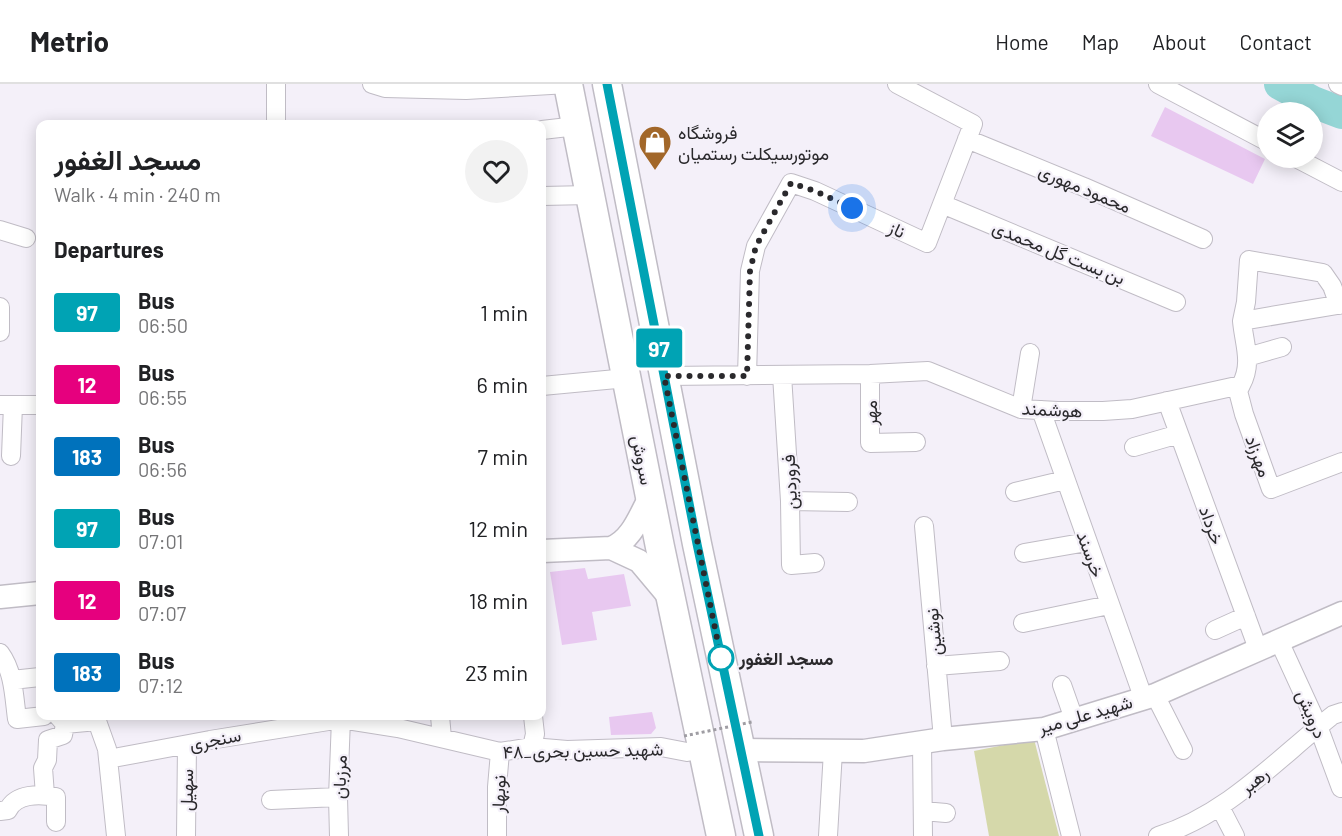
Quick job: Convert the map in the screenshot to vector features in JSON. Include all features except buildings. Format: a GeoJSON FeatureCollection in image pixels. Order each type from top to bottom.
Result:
{"type":"FeatureCollection","features":[{"type":"Feature","properties":{"kind":"main road","name":"سروش"},"geometry":{"type":"LineString","coordinates":[[568,84],[671,599],[694,742],[721,836]]}},
{"type":"Feature","properties":{"kind":"main road","name":"سروش"},"geometry":{"type":"LineString","coordinates":[[607,84],[664,376],[759,836]]}},
{"type":"Feature","properties":{"kind":"street"},"geometry":{"type":"LineString","coordinates":[[276,84],[276,120]]}},
{"type":"Feature","properties":{"kind":"street"},"geometry":{"type":"LineString","coordinates":[[372,84],[385,88],[568,84]]}},
{"type":"Feature","properties":{"kind":"street"},"geometry":{"type":"LineString","coordinates":[[897,84],[973,123],[967,139]]}},
{"type":"Feature","properties":{"kind":"street"},"geometry":{"type":"LineString","coordinates":[[1158,84],[1257,136]]}},
{"type":"Feature","properties":{"kind":"street"},"geometry":{"type":"LineString","coordinates":[[546,130],[577,126]]}},
{"type":"Feature","properties":{"kind":"street","name":"ناز"},"geometry":{"type":"LineString","coordinates":[[747,376],[752,262],[756,246],[791,183],[815,191],[927,243],[967,139]]}},
{"type":"Feature","properties":{"kind":"street","name":"محمود مهوری"},"geometry":{"type":"LineString","coordinates":[[967,139],[1084,186],[1203,239]]}},
{"type":"Feature","properties":{"kind":"street"},"geometry":{"type":"LineString","coordinates":[[1315,168],[1342,182]]}},
{"type":"Feature","properties":{"kind":"street"},"geometry":{"type":"LineString","coordinates":[[546,196],[590,195]]}},
{"type":"Feature","properties":{"kind":"street","name":"بن بست گل محمدی"},"geometry":{"type":"LineString","coordinates":[[942,204],[1176,302]]}},
{"type":"Feature","properties":{"kind":"street"},"geometry":{"type":"LineString","coordinates":[[0,230],[26,238]]}},
{"type":"Feature","properties":{"kind":"street"},"geometry":{"type":"LineString","coordinates":[[1241,385],[1247,375],[1249,363],[1242,321],[1246,302],[1249,260],[1323,273],[1340,304],[1242,321]]}},
{"type":"Feature","properties":{"kind":"street"},"geometry":{"type":"LineString","coordinates":[[0,307],[0,332]]}},
{"type":"Feature","properties":{"kind":"street"},"geometry":{"type":"LineString","coordinates":[[1247,357],[1282,347]]}},
{"type":"Feature","properties":{"kind":"street"},"geometry":{"type":"LineString","coordinates":[[1020,410],[1030,353]]}},
{"type":"Feature","properties":{"kind":"street","name":"هوشمند"},"geometry":{"type":"LineString","coordinates":[[664,376],[870,374],[928,371],[1020,410],[1132,409],[1241,385]]}},
{"type":"Feature","properties":{"kind":"street","name":"مهر"},"geometry":{"type":"LineString","coordinates":[[870,374],[870,443],[916,442]]}},
{"type":"Feature","properties":{"kind":"street","name":"فروردین"},"geometry":{"type":"LineString","coordinates":[[782,375],[790,501],[791,565],[815,563]]}},
{"type":"Feature","properties":{"kind":"street"},"geometry":{"type":"LineString","coordinates":[[546,386],[627,378]]}},
{"type":"Feature","properties":{"kind":"street","name":"مهرزاد"},"geometry":{"type":"LineString","coordinates":[[1241,385],[1238,391],[1244,414],[1271,489],[1342,462]]}},
{"type":"Feature","properties":{"kind":"street","name":"خرداد"},"geometry":{"type":"LineString","coordinates":[[1167,401],[1258,649]]}},
{"type":"Feature","properties":{"kind":"street"},"geometry":{"type":"LineString","coordinates":[[11,456],[7,405],[36,405]]}},
{"type":"Feature","properties":{"kind":"street","name":"خرسند"},"geometry":{"type":"LineString","coordinates":[[1041,410],[1110,605],[1149,696],[1183,750]]}},
{"type":"Feature","properties":{"kind":"street"},"geometry":{"type":"LineString","coordinates":[[1134,447],[1179,434]]}},
{"type":"Feature","properties":{"kind":"street"},"geometry":{"type":"LineString","coordinates":[[1016,492],[1065,480]]}},
{"type":"Feature","properties":{"kind":"street"},"geometry":{"type":"LineString","coordinates":[[546,551],[611,548],[619,544],[626,538],[650,497]]}},
{"type":"Feature","properties":{"kind":"street"},"geometry":{"type":"LineString","coordinates":[[790,501],[848,502]]}},
{"type":"Feature","properties":{"kind":"street","name":"نوشین"},"geometry":{"type":"LineString","coordinates":[[919,820],[932,740],[936,666],[924,526]]}},
{"type":"Feature","properties":{"kind":"street"},"geometry":{"type":"LineString","coordinates":[[1024,553],[1087,542]]}},
{"type":"Feature","properties":{"kind":"street"},"geometry":{"type":"LineString","coordinates":[[611,548],[639,561],[671,599]]}},
{"type":"Feature","properties":{"kind":"street"},"geometry":{"type":"LineString","coordinates":[[0,597],[36,593]]}},
{"type":"Feature","properties":{"kind":"street"},"geometry":{"type":"LineString","coordinates":[[1023,623],[1110,605]]}},
{"type":"Feature","properties":{"kind":"street","name":"شهید علی میر"},"geometry":{"type":"LineString","coordinates":[[740,750],[864,751],[932,740],[1044,729],[1149,696],[1342,613]]}},
{"type":"Feature","properties":{"kind":"street"},"geometry":{"type":"LineString","coordinates":[[1215,630],[1246,616]]}},
{"type":"Feature","properties":{"kind":"street","name":"درویش"},"geometry":{"type":"LineString","coordinates":[[1279,641],[1318,726],[1341,788]]}},
{"type":"Feature","properties":{"kind":"street"},"geometry":{"type":"LineString","coordinates":[[0,653],[12,680],[17,719],[36,717]]}},
{"type":"Feature","properties":{"kind":"street"},"geometry":{"type":"LineString","coordinates":[[936,666],[1000,661]]}},
{"type":"Feature","properties":{"kind":"street"},"geometry":{"type":"LineString","coordinates":[[12,680],[36,677]]}},
{"type":"Feature","properties":{"kind":"street"},"geometry":{"type":"LineString","coordinates":[[1062,685],[1074,719]]}},
{"type":"Feature","properties":{"kind":"street","name":"رهبر"},"geometry":{"type":"LineString","coordinates":[[1158,836],[1221,807],[1318,726],[1333,715],[1342,712]]}},
{"type":"Feature","properties":{"kind":"street"},"geometry":{"type":"LineString","coordinates":[[45,795],[43,768],[47,760],[48,741],[63,735],[61,720],[97,721],[107,749],[116,836]]}},
{"type":"Feature","properties":{"kind":"street","name":"سنجری"},"geometry":{"type":"LineString","coordinates":[[108,759],[310,720]]}},
{"type":"Feature","properties":{"kind":"street","name":"مرزبان"},"geometry":{"type":"LineString","coordinates":[[339,836],[341,720]]}},
{"type":"Feature","properties":{"kind":"street","name":"۴۸_شهید حسین بحری"},"geometry":{"type":"LineString","coordinates":[[347,720],[398,728],[500,752],[532,747],[567,750],[661,747],[687,752],[694,742]]}},
{"type":"Feature","properties":{"kind":"street"},"geometry":{"type":"LineString","coordinates":[[441,720],[442,738]]}},
{"type":"Feature","properties":{"kind":"street"},"geometry":{"type":"LineString","coordinates":[[532,747],[535,734],[533,720]]}},
{"type":"Feature","properties":{"kind":"street"},"geometry":{"type":"LineString","coordinates":[[1044,729],[1071,836]]}},
{"type":"Feature","properties":{"kind":"street","name":"سهیل"},"geometry":{"type":"LineString","coordinates":[[186,836],[187,745]]}},
{"type":"Feature","properties":{"kind":"street"},"geometry":{"type":"LineString","coordinates":[[828,836],[833,751]]}},
{"type":"Feature","properties":{"kind":"street","name":"نوبهار"},"geometry":{"type":"LineString","coordinates":[[497,836],[500,752]]}},
{"type":"Feature","properties":{"kind":"street"},"geometry":{"type":"LineString","coordinates":[[0,811],[9,810],[12,802],[19,798],[45,795],[56,797],[57,822]]}},
{"type":"Feature","properties":{"kind":"street"},"geometry":{"type":"LineString","coordinates":[[271,800],[338,797]]}},
{"type":"Feature","properties":{"kind":"street"},"geometry":{"type":"LineString","coordinates":[[1221,807],[1235,836]]}},
{"type":"Feature","properties":{"kind":"street"},"geometry":{"type":"LineString","coordinates":[[919,820],[946,813]]}},
{"type":"Feature","properties":{"kind":"path"},"geometry":{"type":"LineString","coordinates":[[694,742],[752,722]]}},
{"type":"Feature","properties":{"kind":"green space"},"geometry":{"type":"Polygon","coordinates":[[[1034,739],[1059,836],[989,836],[974,751],[1034,739]]]}},
{"type":"Feature","properties":{"kind":"waterway"},"geometry":{"type":"LineString","coordinates":[[1280,84],[1313,102],[1342,113]]}},
{"type":"Feature","properties":{"kind":"bus line","name":"97"},"geometry":{"type":"LineString","coordinates":[[607,84],[697,544],[759,836]]}},
{"type":"Feature","properties":{"kind":"place","name":"فروشگاه موتورسیکلت رستمیان"},"geometry":{"type":"Point","coordinates":[655,171]}},
{"type":"Feature","properties":{"kind":"place","name":"مسجد الغفور"},"geometry":{"type":"Point","coordinates":[721,658]}},
{"type":"Feature","properties":{"kind":"route"},"geometry":{"type":"LineString","coordinates":[[721,658],[664,376],[747,376],[750,271],[756,246],[791,183],[852,208]]}}]}
